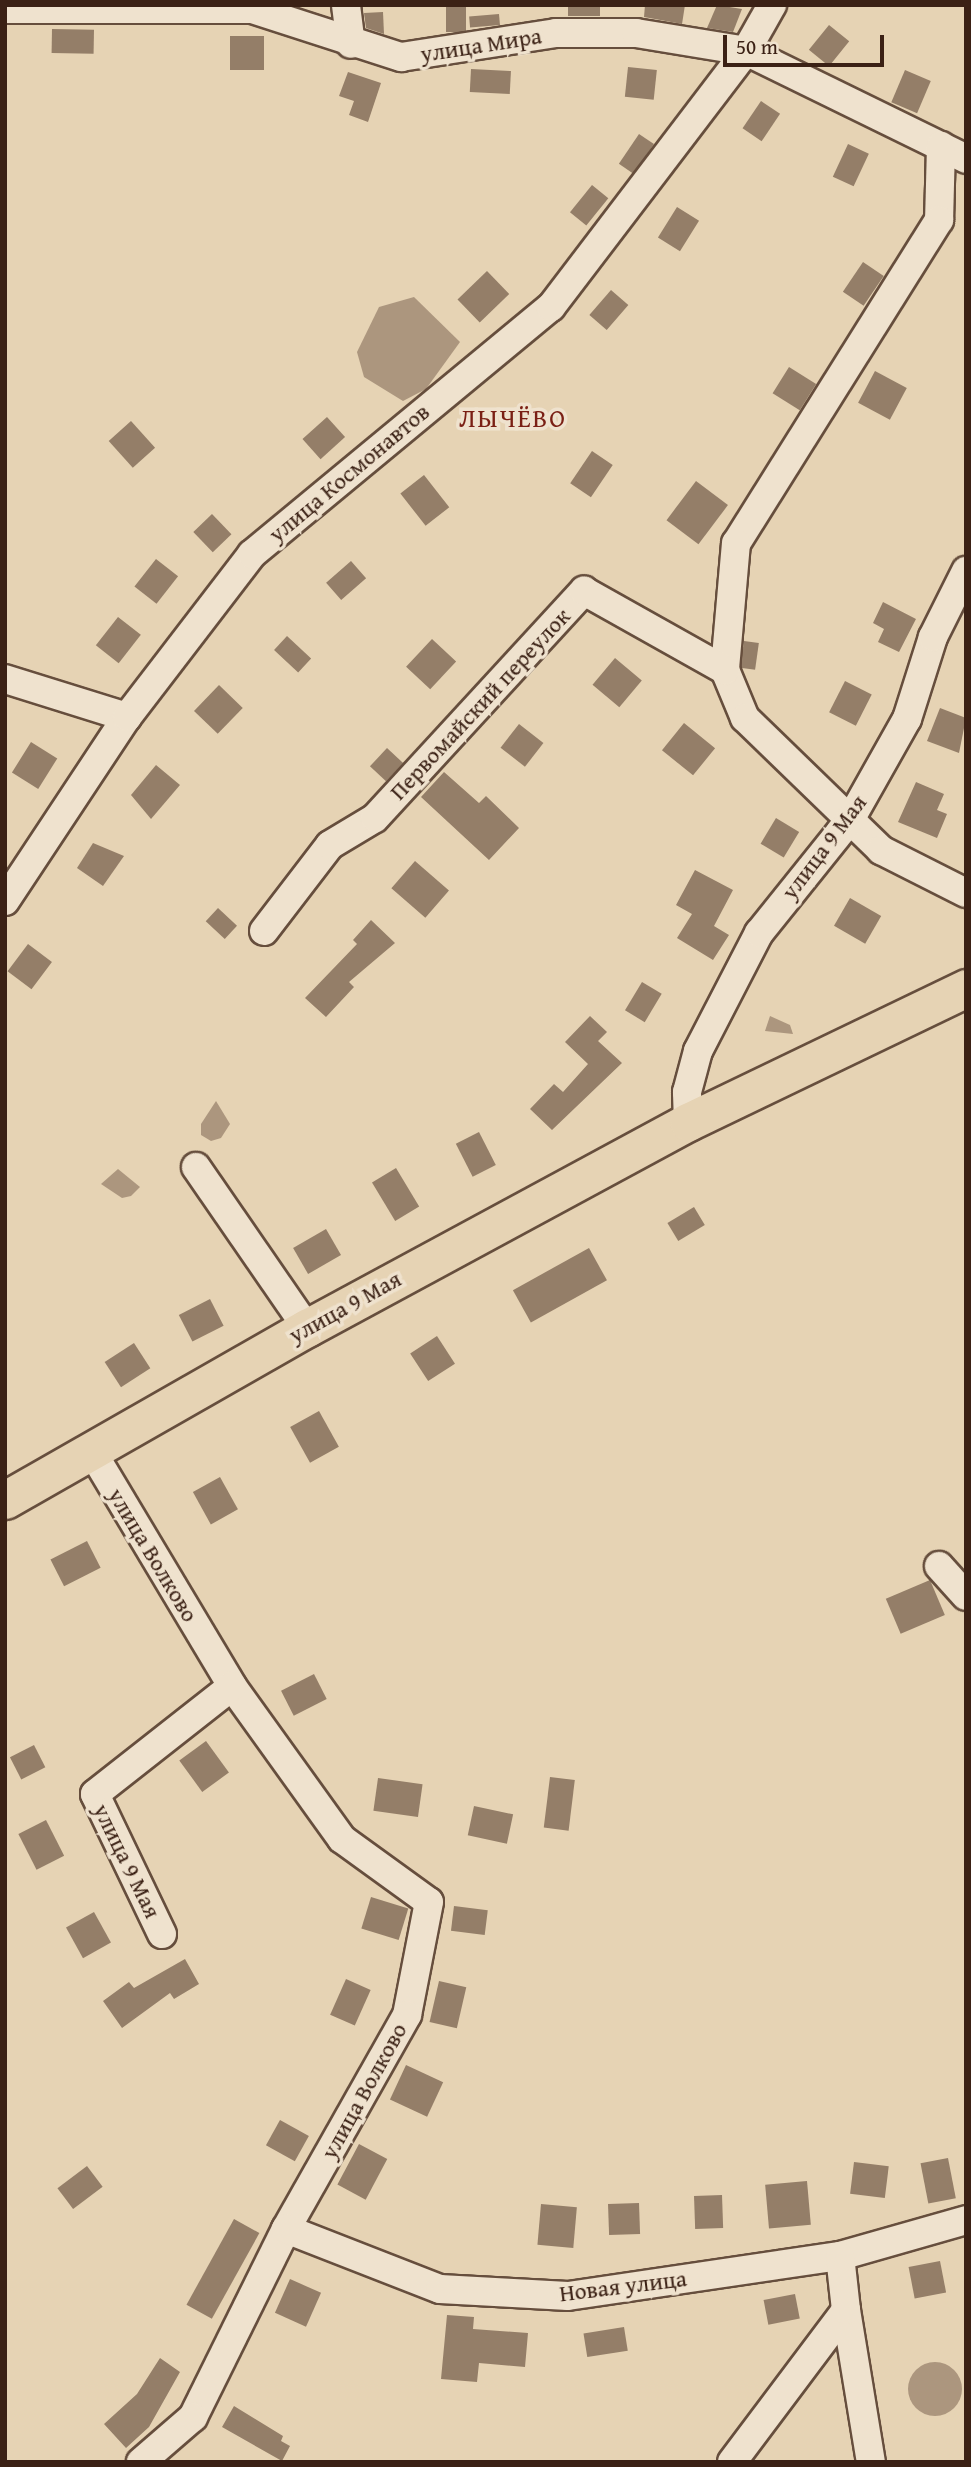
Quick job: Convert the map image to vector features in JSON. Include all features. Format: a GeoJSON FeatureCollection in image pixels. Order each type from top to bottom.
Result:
{"type":"FeatureCollection","features":[{"type":"Feature","properties":{"kind":"main road","name":"улица 9 Мая"},"geometry":{"type":"LineString","coordinates":[[5,1500],[307,1328],[688,1122],[966,988]]}},
{"type":"Feature","properties":{"kind":"street"},"geometry":{"type":"LineString","coordinates":[[346,5],[351,44]]}},
{"type":"Feature","properties":{"kind":"street","name":"улица Космонавтов"},"geometry":{"type":"LineString","coordinates":[[5,901],[127,717],[252,554],[551,307],[746,51],[772,5]]}},
{"type":"Feature","properties":{"kind":"street","name":"улица Мира"},"geometry":{"type":"LineString","coordinates":[[5,9],[252,9],[351,44],[401,57],[556,33],[636,33],[746,51],[966,159]]}},
{"type":"Feature","properties":{"kind":"street"},"geometry":{"type":"LineString","coordinates":[[941,146],[939,220],[736,542],[725,670],[745,718],[881,850],[966,893]]}},
{"type":"Feature","properties":{"kind":"street","name":"улица 9 Мая"},"geometry":{"type":"LineString","coordinates":[[688,1122],[687,1092],[698,1051],[759,933],[850,820],[907,719],[933,637],[966,570]]}},
{"type":"Feature","properties":{"kind":"street","name":"Первомайский переулок"},"geometry":{"type":"LineString","coordinates":[[264,931],[330,845],[374,818],[584,591],[725,670]]}},
{"type":"Feature","properties":{"kind":"street"},"geometry":{"type":"LineString","coordinates":[[5,679],[127,717]]}},
{"type":"Feature","properties":{"kind":"street"},"geometry":{"type":"LineString","coordinates":[[196,1167],[307,1328]]}},
{"type":"Feature","properties":{"kind":"street","name":"улица Волково"},"geometry":{"type":"LineString","coordinates":[[91,1450],[232,1686],[342,1839],[429,1902],[407,2015],[286,2229],[193,2417],[141,2462]]}},
{"type":"Feature","properties":{"kind":"street"},"geometry":{"type":"LineString","coordinates":[[939,1566],[966,1597]]}},
{"type":"Feature","properties":{"kind":"street","name":"улица 9 Мая"},"geometry":{"type":"LineString","coordinates":[[162,1934],[95,1794],[232,1686]]}},
{"type":"Feature","properties":{"kind":"street","name":"Новая улица"},"geometry":{"type":"LineString","coordinates":[[286,2229],[440,2289],[568,2296],[840,2256],[966,2220]]}},
{"type":"Feature","properties":{"kind":"street"},"geometry":{"type":"LineString","coordinates":[[840,2256],[846,2310],[871,2462]]}},
{"type":"Feature","properties":{"kind":"street"},"geometry":{"type":"LineString","coordinates":[[732,2462],[846,2310]]}},
{"type":"Feature","properties":{"kind":"shaded area"},"geometry":{"type":"Polygon","coordinates":[[[414,297],[460,342],[426,389],[403,401],[364,377],[357,352],[379,307],[414,297]]]}},
{"type":"Feature","properties":{"kind":"shaded area"},"geometry":{"type":"Polygon","coordinates":[[[770,1016],[790,1025],[793,1034],[765,1031],[770,1016]]]}},
{"type":"Feature","properties":{"kind":"shaded area"},"geometry":{"type":"Polygon","coordinates":[[[216,1101],[230,1124],[221,1138],[211,1141],[201,1135],[201,1124],[216,1101]]]}},
{"type":"Feature","properties":{"kind":"shaded area"},"geometry":{"type":"Polygon","coordinates":[[[118,1169],[140,1187],[131,1196],[122,1198],[101,1184],[118,1169]]]}},
{"type":"Feature","properties":{"kind":"shaded area"},"geometry":{"type":"Polygon","coordinates":[[[935,2362],[954,2370],[962,2389],[954,2408],[935,2416],[916,2408],[908,2389],[916,2370],[935,2362]]]}},
{"type":"Feature","properties":{"kind":"building"},"geometry":{"type":"Polygon","coordinates":[[[446,5],[466,5],[466,32],[446,32],[446,5]]]}},
{"type":"Feature","properties":{"kind":"building"},"geometry":{"type":"Polygon","coordinates":[[[568,5],[600,5],[600,16],[568,16],[568,5]]]}},
{"type":"Feature","properties":{"kind":"building"},"geometry":{"type":"Polygon","coordinates":[[[645,5],[685,5],[682,24],[644,17],[645,5]]]}},
{"type":"Feature","properties":{"kind":"building"},"geometry":{"type":"Polygon","coordinates":[[[717,5],[742,9],[733,32],[707,28],[717,5]]]}},
{"type":"Feature","properties":{"kind":"building"},"geometry":{"type":"Polygon","coordinates":[[[383,12],[384,34],[366,28],[364,13],[383,12]]]}},
{"type":"Feature","properties":{"kind":"building"},"geometry":{"type":"Polygon","coordinates":[[[499,14],[500,25],[470,28],[469,17],[499,14]]]}},
{"type":"Feature","properties":{"kind":"building"},"geometry":{"type":"Polygon","coordinates":[[[829,25],[849,41],[829,66],[809,50],[829,25]]]}},
{"type":"Feature","properties":{"kind":"building"},"geometry":{"type":"Polygon","coordinates":[[[52,29],[94,30],[94,54],[52,53],[52,29]]]}},
{"type":"Feature","properties":{"kind":"building"},"geometry":{"type":"Polygon","coordinates":[[[230,36],[264,36],[264,70],[230,70],[230,36]]]}},
{"type":"Feature","properties":{"kind":"building"},"geometry":{"type":"Polygon","coordinates":[[[628,67],[657,70],[654,100],[625,97],[628,67]]]}},
{"type":"Feature","properties":{"kind":"building"},"geometry":{"type":"Polygon","coordinates":[[[471,69],[511,71],[510,94],[470,92],[471,69]]]}},
{"type":"Feature","properties":{"kind":"building"},"geometry":{"type":"Polygon","coordinates":[[[905,70],[931,81],[917,113],[891,102],[905,70]]]}},
{"type":"Feature","properties":{"kind":"building"},"geometry":{"type":"Polygon","coordinates":[[[348,72],[381,83],[368,122],[349,115],[354,101],[339,96],[348,72]]]}},
{"type":"Feature","properties":{"kind":"building"},"geometry":{"type":"Polygon","coordinates":[[[761,101],[780,114],[762,141],[743,128],[761,101]]]}},
{"type":"Feature","properties":{"kind":"building"},"geometry":{"type":"Polygon","coordinates":[[[639,134],[654,144],[634,174],[619,164],[639,134]]]}},
{"type":"Feature","properties":{"kind":"building"},"geometry":{"type":"Polygon","coordinates":[[[848,144],[869,154],[854,186],[833,177],[848,144]]]}},
{"type":"Feature","properties":{"kind":"building"},"geometry":{"type":"Polygon","coordinates":[[[592,185],[608,198],[586,225],[570,212],[592,185]]]}},
{"type":"Feature","properties":{"kind":"building"},"geometry":{"type":"Polygon","coordinates":[[[677,207],[699,221],[680,251],[658,238],[677,207]]]}},
{"type":"Feature","properties":{"kind":"building"},"geometry":{"type":"Polygon","coordinates":[[[863,262],[884,276],[864,306],[843,292],[863,262]]]}},
{"type":"Feature","properties":{"kind":"building"},"geometry":{"type":"Polygon","coordinates":[[[487,271],[509,294],[480,322],[458,299],[487,271]]]}},
{"type":"Feature","properties":{"kind":"building"},"geometry":{"type":"Polygon","coordinates":[[[611,290],[628,305],[607,330],[589,315],[611,290]]]}},
{"type":"Feature","properties":{"kind":"building"},"geometry":{"type":"Polygon","coordinates":[[[789,367],[816,384],[800,410],[773,393],[789,367]]]}},
{"type":"Feature","properties":{"kind":"building"},"geometry":{"type":"Polygon","coordinates":[[[875,371],[907,388],[890,420],[858,403],[875,371]]]}},
{"type":"Feature","properties":{"kind":"building"},"geometry":{"type":"Polygon","coordinates":[[[327,417],[345,437],[321,459],[302,439],[327,417]]]}},
{"type":"Feature","properties":{"kind":"building"},"geometry":{"type":"Polygon","coordinates":[[[131,421],[155,448],[133,468],[109,441],[131,421]]]}},
{"type":"Feature","properties":{"kind":"building"},"geometry":{"type":"Polygon","coordinates":[[[592,451],[613,465],[591,497],[570,483],[592,451]]]}},
{"type":"Feature","properties":{"kind":"building"},"geometry":{"type":"Polygon","coordinates":[[[424,475],[449,507],[426,526],[400,493],[424,475]]]}},
{"type":"Feature","properties":{"kind":"building"},"geometry":{"type":"Polygon","coordinates":[[[696,481],[728,505],[698,544],[667,520],[696,481]]]}},
{"type":"Feature","properties":{"kind":"building"},"geometry":{"type":"Polygon","coordinates":[[[212,514],[231,534],[213,552],[193,532],[212,514]]]}},
{"type":"Feature","properties":{"kind":"building"},"geometry":{"type":"Polygon","coordinates":[[[156,559],[178,576],[157,604],[134,587],[156,559]]]}},
{"type":"Feature","properties":{"kind":"building"},"geometry":{"type":"Polygon","coordinates":[[[351,561],[366,578],[341,600],[326,583],[351,561]]]}},
{"type":"Feature","properties":{"kind":"building"},"geometry":{"type":"Polygon","coordinates":[[[883,602],[916,619],[899,652],[878,642],[884,629],[873,623],[883,602]]]}},
{"type":"Feature","properties":{"kind":"building"},"geometry":{"type":"Polygon","coordinates":[[[118,617],[141,635],[119,663],[96,645],[118,617]]]}},
{"type":"Feature","properties":{"kind":"building"},"geometry":{"type":"Polygon","coordinates":[[[287,636],[311,659],[298,672],[274,650],[287,636]]]}},
{"type":"Feature","properties":{"kind":"building"},"geometry":{"type":"Polygon","coordinates":[[[432,639],[456,662],[430,689],[406,667],[432,639]]]}},
{"type":"Feature","properties":{"kind":"building"},"geometry":{"type":"Polygon","coordinates":[[[744,641],[759,643],[755,670],[740,668],[744,641]]]}},
{"type":"Feature","properties":{"kind":"building"},"geometry":{"type":"Polygon","coordinates":[[[615,658],[642,680],[619,707],[593,685],[615,658]]]}},
{"type":"Feature","properties":{"kind":"building"},"geometry":{"type":"Polygon","coordinates":[[[845,681],[872,695],[856,726],[829,712],[845,681]]]}},
{"type":"Feature","properties":{"kind":"building"},"geometry":{"type":"Polygon","coordinates":[[[219,685],[243,708],[218,734],[194,711],[219,685]]]}},
{"type":"Feature","properties":{"kind":"building"},"geometry":{"type":"Polygon","coordinates":[[[940,708],[966,718],[959,753],[927,741],[940,708]]]}},
{"type":"Feature","properties":{"kind":"building"},"geometry":{"type":"Polygon","coordinates":[[[684,723],[715,748],[693,775],[662,750],[684,723]]]}},
{"type":"Feature","properties":{"kind":"building"},"geometry":{"type":"Polygon","coordinates":[[[519,724],[543,743],[525,767],[501,748],[519,724]]]}},
{"type":"Feature","properties":{"kind":"building"},"geometry":{"type":"Polygon","coordinates":[[[31,742],[57,758],[38,789],[12,773],[31,742]]]}},
{"type":"Feature","properties":{"kind":"building"},"geometry":{"type":"Polygon","coordinates":[[[387,748],[403,763],[386,781],[370,766],[387,748]]]}},
{"type":"Feature","properties":{"kind":"building"},"geometry":{"type":"Polygon","coordinates":[[[156,765],[180,785],[151,819],[131,795],[156,765]]]}},
{"type":"Feature","properties":{"kind":"building"},"geometry":{"type":"Polygon","coordinates":[[[444,772],[479,803],[486,796],[519,828],[489,860],[421,797],[444,772]]]}},
{"type":"Feature","properties":{"kind":"building"},"geometry":{"type":"Polygon","coordinates":[[[916,782],[944,794],[937,810],[947,814],[937,838],[898,822],[916,782]]]}},
{"type":"Feature","properties":{"kind":"building"},"geometry":{"type":"Polygon","coordinates":[[[776,818],[799,832],[784,858],[761,844],[776,818]]]}},
{"type":"Feature","properties":{"kind":"building"},"geometry":{"type":"Polygon","coordinates":[[[93,843],[124,856],[103,886],[77,868],[93,843]]]}},
{"type":"Feature","properties":{"kind":"building"},"geometry":{"type":"Polygon","coordinates":[[[415,861],[449,891],[425,918],[391,888],[415,861]]]}},
{"type":"Feature","properties":{"kind":"building"},"geometry":{"type":"Polygon","coordinates":[[[695,870],[733,890],[714,926],[729,935],[713,960],[677,938],[692,914],[676,905],[695,870]]]}},
{"type":"Feature","properties":{"kind":"building"},"geometry":{"type":"Polygon","coordinates":[[[850,898],[881,916],[865,944],[834,926],[850,898]]]}},
{"type":"Feature","properties":{"kind":"building"},"geometry":{"type":"Polygon","coordinates":[[[218,908],[237,926],[225,939],[206,921],[218,908]]]}},
{"type":"Feature","properties":{"kind":"building"},"geometry":{"type":"Polygon","coordinates":[[[371,920],[395,943],[349,982],[354,987],[326,1017],[305,998],[357,944],[353,940],[371,920]]]}},
{"type":"Feature","properties":{"kind":"building"},"geometry":{"type":"Polygon","coordinates":[[[28,944],[52,962],[31,989],[8,971],[28,944]]]}},
{"type":"Feature","properties":{"kind":"building"},"geometry":{"type":"Polygon","coordinates":[[[642,982],[662,994],[645,1022],[625,1010],[642,982]]]}},
{"type":"Feature","properties":{"kind":"building"},"geometry":{"type":"Polygon","coordinates":[[[590,1016],[607,1032],[598,1041],[622,1063],[552,1130],[530,1109],[554,1084],[563,1092],[588,1064],[565,1042],[590,1016]]]}},
{"type":"Feature","properties":{"kind":"building"},"geometry":{"type":"Polygon","coordinates":[[[479,1132],[496,1165],[473,1177],[456,1144],[479,1132]]]}},
{"type":"Feature","properties":{"kind":"building"},"geometry":{"type":"Polygon","coordinates":[[[396,1168],[419,1207],[395,1221],[372,1182],[396,1168]]]}},
{"type":"Feature","properties":{"kind":"building"},"geometry":{"type":"Polygon","coordinates":[[[694,1207],[705,1225],[678,1241],[667,1223],[694,1207]]]}},
{"type":"Feature","properties":{"kind":"building"},"geometry":{"type":"Polygon","coordinates":[[[326,1229],[341,1255],[308,1274],[293,1248],[326,1229]]]}},
{"type":"Feature","properties":{"kind":"building"},"geometry":{"type":"Polygon","coordinates":[[[589,1248],[607,1280],[531,1323],[513,1290],[589,1248]]]}},
{"type":"Feature","properties":{"kind":"building"},"geometry":{"type":"Polygon","coordinates":[[[210,1299],[224,1326],[192,1342],[179,1315],[210,1299]]]}},
{"type":"Feature","properties":{"kind":"building"},"geometry":{"type":"Polygon","coordinates":[[[437,1336],[455,1364],[428,1381],[410,1353],[437,1336]]]}},
{"type":"Feature","properties":{"kind":"building"},"geometry":{"type":"Polygon","coordinates":[[[134,1343],[150,1368],[121,1387],[105,1362],[134,1343]]]}},
{"type":"Feature","properties":{"kind":"building"},"geometry":{"type":"Polygon","coordinates":[[[319,1411],[339,1447],[310,1463],[290,1427],[319,1411]]]}},
{"type":"Feature","properties":{"kind":"building"},"geometry":{"type":"Polygon","coordinates":[[[220,1477],[238,1509],[211,1524],[193,1492],[220,1477]]]}},
{"type":"Feature","properties":{"kind":"building"},"geometry":{"type":"Polygon","coordinates":[[[87,1541],[101,1568],[64,1586],[50,1560],[87,1541]]]}},
{"type":"Feature","properties":{"kind":"building"},"geometry":{"type":"Polygon","coordinates":[[[930,1580],[945,1615],[901,1634],[886,1599],[930,1580]]]}},
{"type":"Feature","properties":{"kind":"building"},"geometry":{"type":"Polygon","coordinates":[[[314,1674],[327,1699],[294,1716],[281,1691],[314,1674]]]}},
{"type":"Feature","properties":{"kind":"building"},"geometry":{"type":"Polygon","coordinates":[[[206,1741],[229,1773],[202,1792],[179,1760],[206,1741]]]}},
{"type":"Feature","properties":{"kind":"building"},"geometry":{"type":"Polygon","coordinates":[[[34,1745],[45,1767],[21,1780],[10,1757],[34,1745]]]}},
{"type":"Feature","properties":{"kind":"building"},"geometry":{"type":"Polygon","coordinates":[[[550,1777],[575,1780],[569,1831],[544,1828],[550,1777]]]}},
{"type":"Feature","properties":{"kind":"building"},"geometry":{"type":"Polygon","coordinates":[[[378,1778],[423,1784],[418,1817],[373,1811],[378,1778]]]}},
{"type":"Feature","properties":{"kind":"building"},"geometry":{"type":"Polygon","coordinates":[[[474,1806],[513,1814],[507,1844],[468,1835],[474,1806]]]}},
{"type":"Feature","properties":{"kind":"building"},"geometry":{"type":"Polygon","coordinates":[[[46,1820],[64,1856],[37,1870],[18,1834],[46,1820]]]}},
{"type":"Feature","properties":{"kind":"building"},"geometry":{"type":"Polygon","coordinates":[[[371,1897],[408,1908],[399,1940],[361,1929],[371,1897]]]}},
{"type":"Feature","properties":{"kind":"building"},"geometry":{"type":"Polygon","coordinates":[[[454,1906],[488,1910],[485,1935],[451,1931],[454,1906]]]}},
{"type":"Feature","properties":{"kind":"building"},"geometry":{"type":"Polygon","coordinates":[[[94,1912],[111,1943],[83,1958],[66,1928],[94,1912]]]}},
{"type":"Feature","properties":{"kind":"building"},"geometry":{"type":"Polygon","coordinates":[[[185,1959],[199,1984],[174,1999],[170,1993],[122,2028],[103,2001],[129,1982],[134,1988],[185,1959]]]}},
{"type":"Feature","properties":{"kind":"building"},"geometry":{"type":"Polygon","coordinates":[[[346,1979],[371,1990],[355,2026],[330,2015],[346,1979]]]}},
{"type":"Feature","properties":{"kind":"building"},"geometry":{"type":"Polygon","coordinates":[[[439,1981],[466,1987],[457,2028],[430,2022],[439,1981]]]}},
{"type":"Feature","properties":{"kind":"building"},"geometry":{"type":"Polygon","coordinates":[[[406,2065],[443,2082],[427,2117],[390,2099],[406,2065]]]}},
{"type":"Feature","properties":{"kind":"building"},"geometry":{"type":"Polygon","coordinates":[[[280,2120],[309,2136],[295,2161],[266,2145],[280,2120]]]}},
{"type":"Feature","properties":{"kind":"building"},"geometry":{"type":"Polygon","coordinates":[[[359,2144],[387,2159],[366,2200],[337,2185],[359,2144]]]}},
{"type":"Feature","properties":{"kind":"building"},"geometry":{"type":"Polygon","coordinates":[[[948,2158],[956,2198],[928,2204],[921,2163],[948,2158]]]}},
{"type":"Feature","properties":{"kind":"building"},"geometry":{"type":"Polygon","coordinates":[[[854,2162],[889,2166],[885,2198],[850,2194],[854,2162]]]}},
{"type":"Feature","properties":{"kind":"building"},"geometry":{"type":"Polygon","coordinates":[[[87,2166],[103,2187],[73,2209],[57,2188],[87,2166]]]}},
{"type":"Feature","properties":{"kind":"building"},"geometry":{"type":"Polygon","coordinates":[[[807,2181],[811,2225],[769,2228],[765,2185],[807,2181]]]}},
{"type":"Feature","properties":{"kind":"building"},"geometry":{"type":"Polygon","coordinates":[[[722,2195],[723,2228],[695,2229],[694,2196],[722,2195]]]}},
{"type":"Feature","properties":{"kind":"building"},"geometry":{"type":"Polygon","coordinates":[[[639,2203],[640,2234],[609,2235],[608,2204],[639,2203]]]}},
{"type":"Feature","properties":{"kind":"building"},"geometry":{"type":"Polygon","coordinates":[[[541,2204],[577,2207],[573,2248],[537,2245],[541,2204]]]}},
{"type":"Feature","properties":{"kind":"building"},"geometry":{"type":"Polygon","coordinates":[[[234,2219],[259,2233],[212,2319],[186,2305],[234,2219]]]}},
{"type":"Feature","properties":{"kind":"building"},"geometry":{"type":"Polygon","coordinates":[[[940,2261],[946,2292],[915,2299],[909,2267],[940,2261]]]}},
{"type":"Feature","properties":{"kind":"building"},"geometry":{"type":"Polygon","coordinates":[[[290,2279],[321,2293],[306,2327],[275,2313],[290,2279]]]}},
{"type":"Feature","properties":{"kind":"building"},"geometry":{"type":"Polygon","coordinates":[[[795,2294],[800,2319],[768,2325],[764,2300],[795,2294]]]}},
{"type":"Feature","properties":{"kind":"building"},"geometry":{"type":"Polygon","coordinates":[[[447,2315],[474,2317],[473,2329],[528,2333],[525,2367],[479,2363],[477,2382],[441,2379],[447,2315]]]}},
{"type":"Feature","properties":{"kind":"building"},"geometry":{"type":"Polygon","coordinates":[[[624,2327],[628,2351],[587,2357],[584,2333],[624,2327]]]}},
{"type":"Feature","properties":{"kind":"building"},"geometry":{"type":"Polygon","coordinates":[[[160,2358],[180,2372],[149,2427],[126,2448],[104,2424],[137,2394],[160,2358]]]}},
{"type":"Feature","properties":{"kind":"building"},"geometry":{"type":"Polygon","coordinates":[[[234,2406],[283,2436],[281,2441],[290,2446],[282,2461],[222,2427],[234,2406]]]}},
{"type":"Feature","properties":{"kind":"district","name":"ЛЫЧЁВО"},"geometry":{"type":"Point","coordinates":[513,418]}}]}
